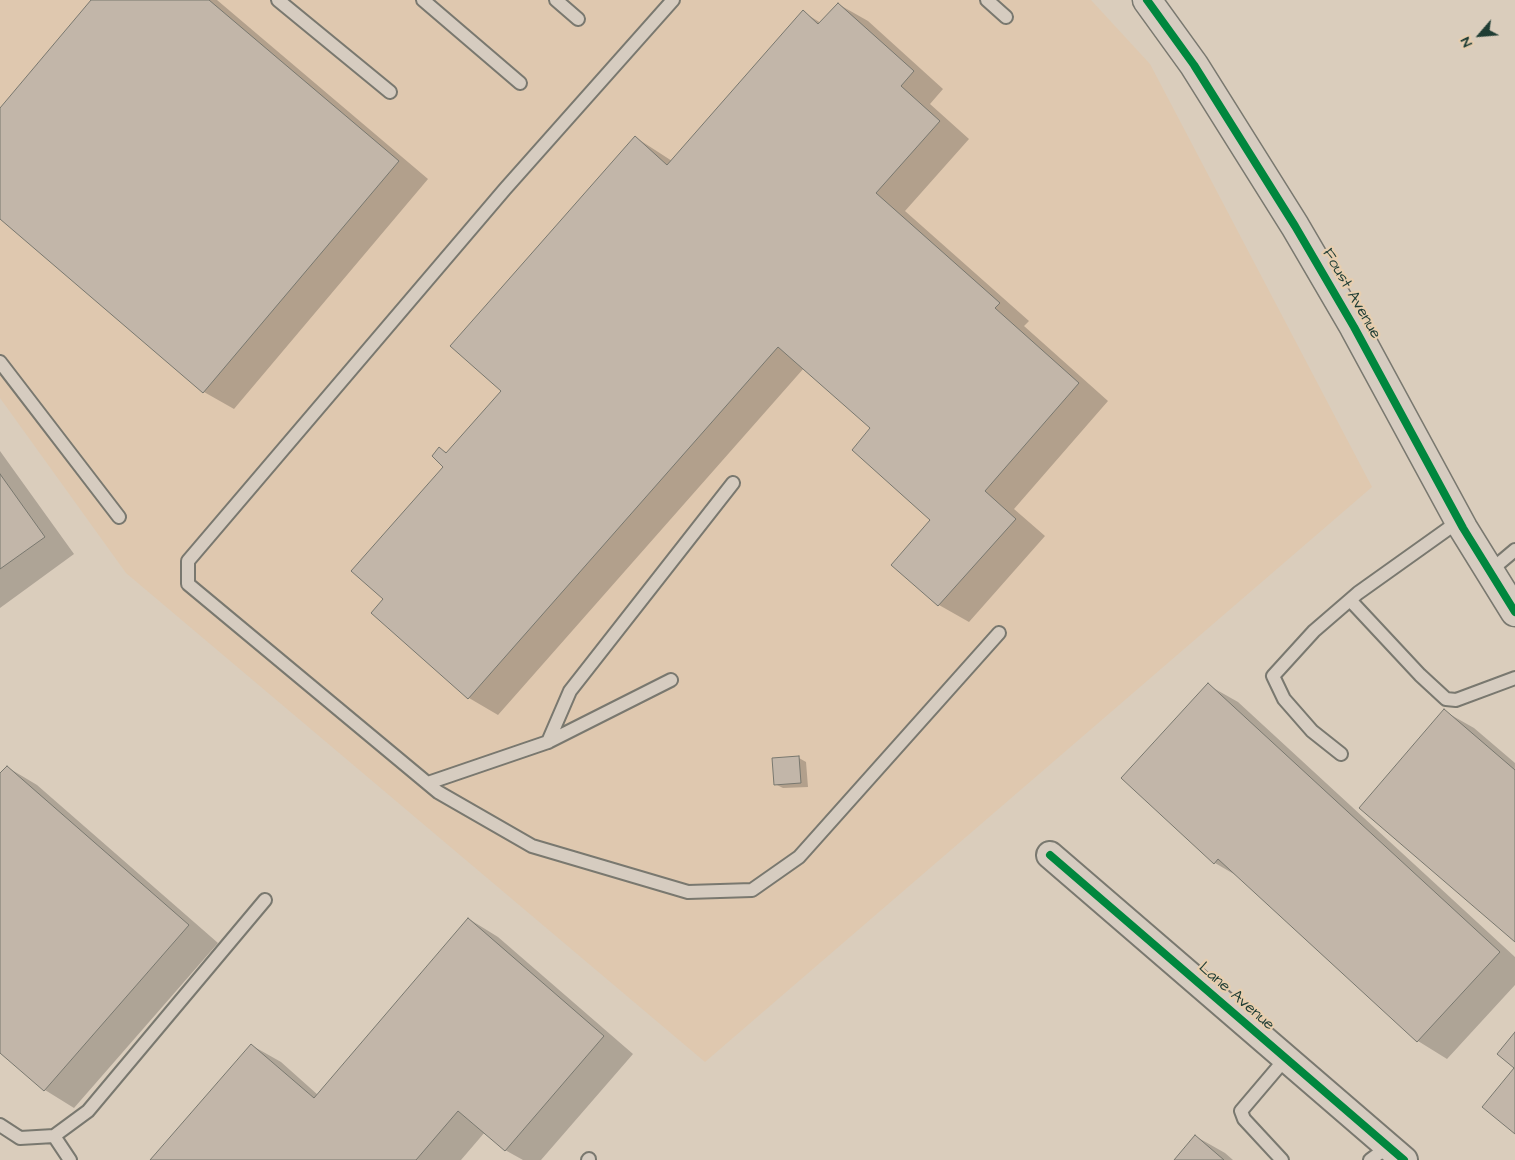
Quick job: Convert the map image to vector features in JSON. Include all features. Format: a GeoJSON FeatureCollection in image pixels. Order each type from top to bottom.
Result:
{"type":"FeatureCollection","features":[{"type":"Feature","properties":{"kind":"street","name":"Foust Avenue"},"geometry":{"type":"LineString","coordinates":[[1148,0],[1194,65],[1295,226],[1354,328],[1459,520],[1515,612]]}},
{"type":"Feature","properties":{"kind":"street","name":"Lane Avenue"},"geometry":{"type":"LineString","coordinates":[[1050,855],[1286,1058],[1388,1156]]}},
{"type":"Feature","properties":{"kind":"lane"},"geometry":{"type":"LineString","coordinates":[[278,0],[390,92]]}},
{"type":"Feature","properties":{"kind":"lane"},"geometry":{"type":"LineString","coordinates":[[423,0],[520,82]]}},
{"type":"Feature","properties":{"kind":"lane"},"geometry":{"type":"LineString","coordinates":[[556,0],[578,19]]}},
{"type":"Feature","properties":{"kind":"lane"},"geometry":{"type":"LineString","coordinates":[[673,0],[505,189],[188,561],[188,584],[438,792],[532,846],[688,892],[752,890],[799,857],[999,633]]}},
{"type":"Feature","properties":{"kind":"lane"},"geometry":{"type":"LineString","coordinates":[[987,0],[1006,17]]}},
{"type":"Feature","properties":{"kind":"lane"},"geometry":{"type":"LineString","coordinates":[[0,362],[119,517]]}},
{"type":"Feature","properties":{"kind":"lane"},"geometry":{"type":"LineString","coordinates":[[548,742],[570,691],[733,483]]}},
{"type":"Feature","properties":{"kind":"lane"},"geometry":{"type":"LineString","coordinates":[[1341,754],[1306,725],[1284,699],[1273,676],[1314,631],[1350,600],[1459,520]]}},
{"type":"Feature","properties":{"kind":"lane"},"geometry":{"type":"LineString","coordinates":[[1490,571],[1515,550]]}},
{"type":"Feature","properties":{"kind":"lane"},"geometry":{"type":"LineString","coordinates":[[1350,600],[1446,700],[1456,700],[1515,678]]}},
{"type":"Feature","properties":{"kind":"lane"},"geometry":{"type":"LineString","coordinates":[[428,783],[548,742],[671,680]]}},
{"type":"Feature","properties":{"kind":"lane"},"geometry":{"type":"LineString","coordinates":[[0,1125],[20,1138],[54,1136],[88,1111],[265,900]]}},
{"type":"Feature","properties":{"kind":"lane"},"geometry":{"type":"LineString","coordinates":[[1282,1160],[1244,1119],[1241,1111],[1286,1058]]}},
{"type":"Feature","properties":{"kind":"lane"},"geometry":{"type":"LineString","coordinates":[[54,1136],[70,1160]]}},
{"type":"Feature","properties":{"kind":"shaded area"},"geometry":{"type":"Polygon","coordinates":[[[0,0],[1091,0],[1150,64],[1372,487],[705,1062],[126,573],[0,398],[0,0]]]}},
{"type":"Feature","properties":{"kind":"building"},"geometry":{"type":"Polygon","coordinates":[[[91,0],[209,0],[399,161],[203,393],[0,219],[0,108],[91,0]]]}},
{"type":"Feature","properties":{"kind":"building"},"geometry":{"type":"Polygon","coordinates":[[[838,3],[914,71],[901,86],[940,121],[876,193],[1000,303],[995,308],[1079,383],[985,491],[1016,519],[938,606],[891,565],[930,520],[852,450],[870,428],[778,347],[468,699],[371,613],[383,599],[351,571],[443,467],[432,456],[439,447],[446,453],[501,391],[450,346],[635,136],[667,165],[803,10],[818,24],[838,3]]]}},
{"type":"Feature","properties":{"kind":"building"},"geometry":{"type":"Polygon","coordinates":[[[0,474],[45,537],[0,569],[0,474]]]}},
{"type":"Feature","properties":{"kind":"building"},"geometry":{"type":"Polygon","coordinates":[[[1208,683],[1500,952],[1417,1042],[1218,859],[1214,864],[1121,778],[1208,683]]]}},
{"type":"Feature","properties":{"kind":"building"},"geometry":{"type":"Polygon","coordinates":[[[1444,709],[1515,770],[1515,942],[1359,808],[1444,709]]]}},
{"type":"Feature","properties":{"kind":"building"},"geometry":{"type":"Polygon","coordinates":[[[799,756],[801,783],[774,785],[772,758],[799,756]]]}},
{"type":"Feature","properties":{"kind":"building"},"geometry":{"type":"Polygon","coordinates":[[[7,766],[189,925],[44,1091],[0,1053],[0,773],[7,766]]]}},
{"type":"Feature","properties":{"kind":"building"},"geometry":{"type":"Polygon","coordinates":[[[468,918],[604,1036],[505,1151],[458,1111],[416,1160],[150,1160],[251,1044],[314,1098],[468,918]]]}},
{"type":"Feature","properties":{"kind":"building"},"geometry":{"type":"Polygon","coordinates":[[[1515,1032],[1515,1134],[1482,1107],[1514,1068],[1497,1054],[1515,1032]]]}},
{"type":"Feature","properties":{"kind":"building"},"geometry":{"type":"Polygon","coordinates":[[[1195,1135],[1224,1160],[1174,1160],[1195,1135]]]}},
{"type":"Feature","properties":{"kind":"cycle path"},"geometry":{"type":"LineString","coordinates":[[1147,0],[1194,65],[1295,226],[1354,327],[1463,528],[1515,612]]}},
{"type":"Feature","properties":{"kind":"cycle path"},"geometry":{"type":"LineString","coordinates":[[1050,855],[1404,1160]]}}]}
